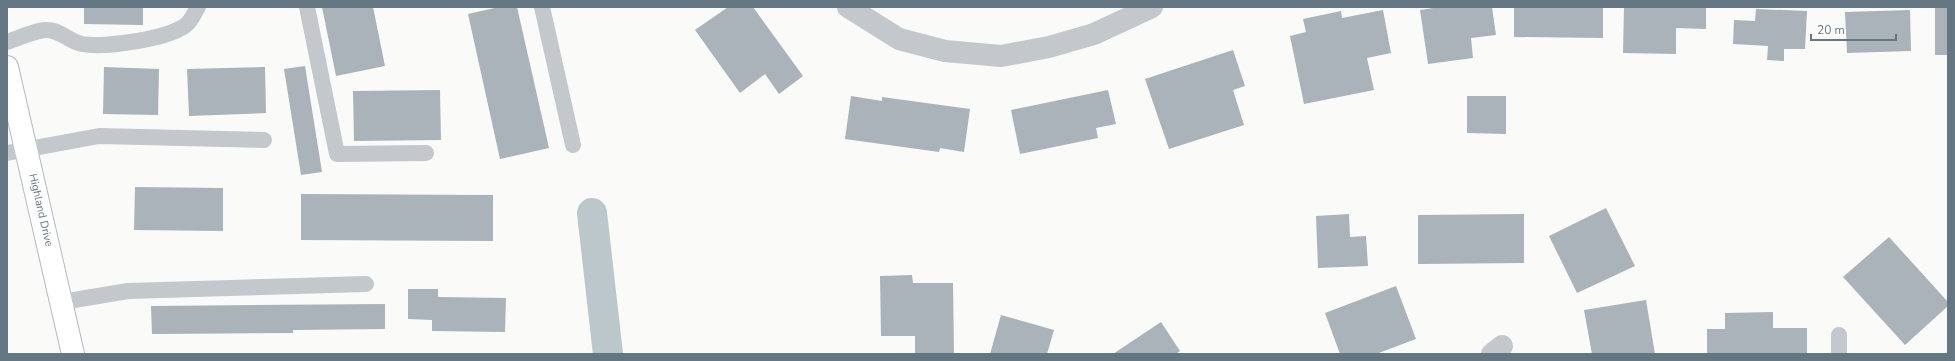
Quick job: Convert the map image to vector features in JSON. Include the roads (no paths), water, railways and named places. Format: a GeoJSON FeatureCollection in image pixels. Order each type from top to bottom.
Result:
{"type":"FeatureCollection","features":[{"type":"Feature","properties":{"kind":"main road","name":"Highland Drive"},"geometry":{"type":"LineString","coordinates":[[7,67],[17,151],[62,302],[72,354]]}},
{"type":"Feature","properties":{"kind":"street"},"geometry":{"type":"LineString","coordinates":[[848,7],[899,39],[945,51],[1001,56],[1049,47],[1094,34],[1142,9]]}},
{"type":"Feature","properties":{"kind":"lane"},"geometry":{"type":"LineString","coordinates":[[7,42],[45,30],[56,30],[64,36],[82,44],[107,44],[150,40],[167,34],[188,23],[198,7]]}},
{"type":"Feature","properties":{"kind":"lane"},"geometry":{"type":"LineString","coordinates":[[307,7],[337,154],[426,153]]}},
{"type":"Feature","properties":{"kind":"lane"},"geometry":{"type":"LineString","coordinates":[[542,7],[574,145]]}},
{"type":"Feature","properties":{"kind":"lane"},"geometry":{"type":"LineString","coordinates":[[17,151],[99,136],[264,140]]}},
{"type":"Feature","properties":{"kind":"lane"},"geometry":{"type":"LineString","coordinates":[[62,302],[128,291],[366,284]]}},
{"type":"Feature","properties":{"kind":"lane"},"geometry":{"type":"LineString","coordinates":[[1839,336],[1839,354]]}},
{"type":"Feature","properties":{"kind":"waterway"},"geometry":{"type":"LineString","coordinates":[[592,213],[608,354]]}}]}
